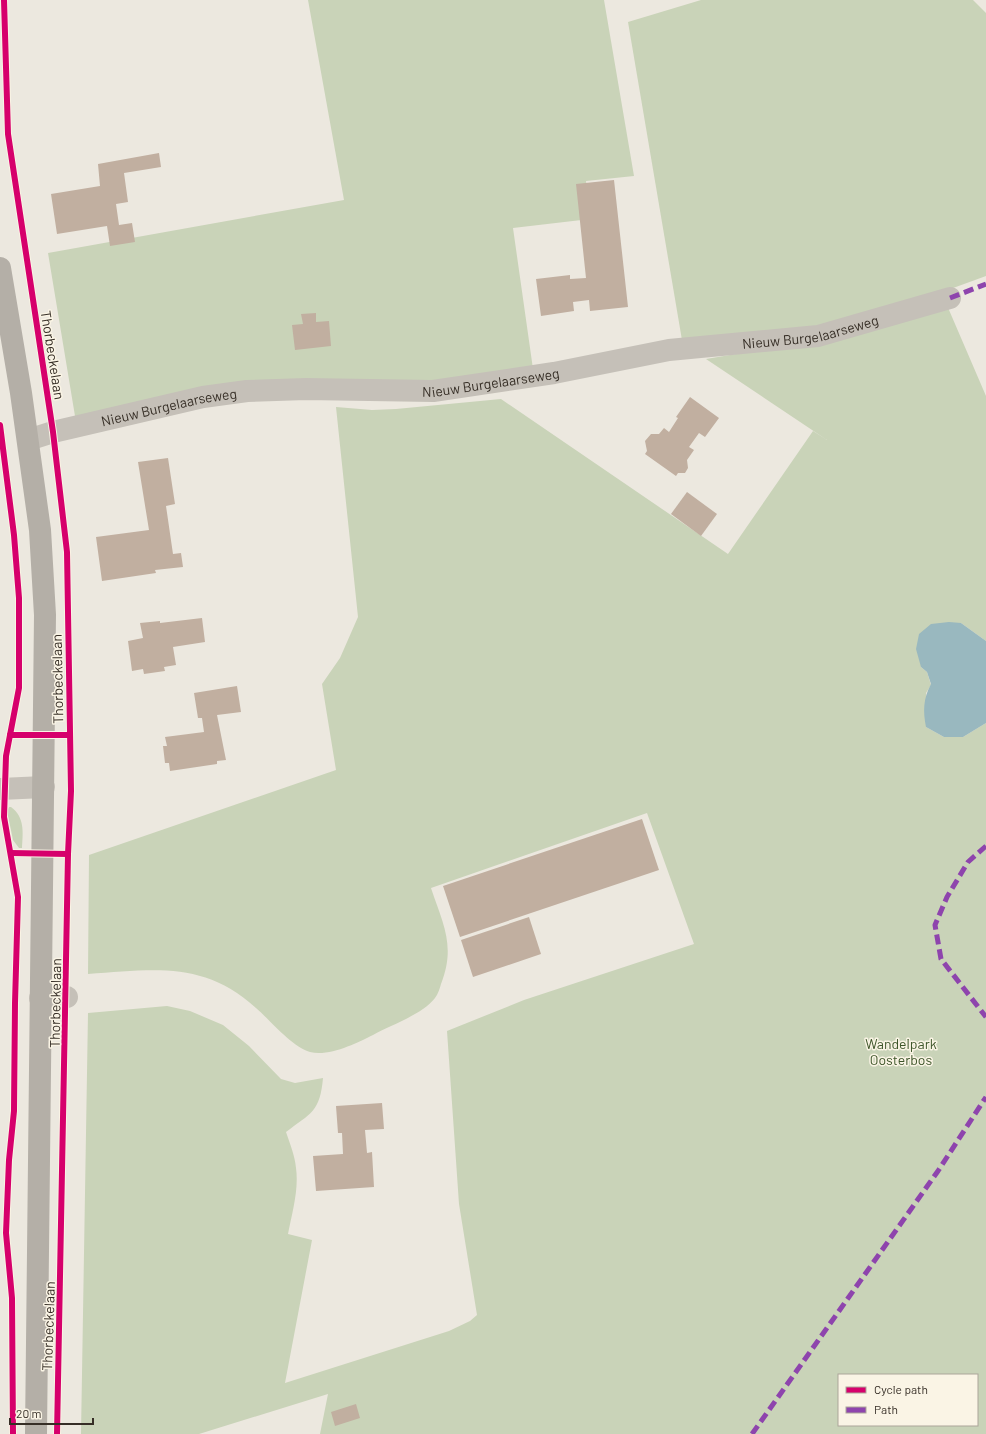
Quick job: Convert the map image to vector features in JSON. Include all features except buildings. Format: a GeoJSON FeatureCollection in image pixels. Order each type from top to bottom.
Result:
{"type":"FeatureCollection","features":[{"type":"Feature","properties":{"kind":"main road","name":"Thorbeckelaan"},"geometry":{"type":"LineString","coordinates":[[0,268],[28,440],[40,530],[45,615],[36,1434]]}},
{"type":"Feature","properties":{"kind":"street","name":"Nieuw Burgelaarseweg"},"geometry":{"type":"LineString","coordinates":[[28,440],[53,432],[210,396],[247,392],[306,389],[433,391],[554,373],[669,350],[818,336],[950,298]]}},
{"type":"Feature","properties":{"kind":"street"},"geometry":{"type":"LineString","coordinates":[[0,789],[44,787]]}},
{"type":"Feature","properties":{"kind":"street"},"geometry":{"type":"LineString","coordinates":[[40,998],[67,997]]}},
{"type":"Feature","properties":{"kind":"green space"},"geometry":{"type":"Polygon","coordinates":[[[308,0],[604,0],[634,176],[586,181],[590,219],[513,228],[533,369],[475,379],[75,416],[48,253],[344,200],[308,0]]]}},
{"type":"Feature","properties":{"kind":"green space"},"geometry":{"type":"Polygon","coordinates":[[[701,0],[973,0],[986,13],[986,276],[912,303],[844,324],[683,346],[628,22],[701,0]]]}},
{"type":"Feature","properties":{"kind":"green space","name":"Wandelpark Oosterbos"},"geometry":{"type":"Polygon","coordinates":[[[946,303],[986,396],[986,641],[961,623],[921,667],[927,672],[931,685],[926,693],[926,727],[944,737],[963,737],[986,723],[986,1434],[320,1434],[328,1394],[199,1434],[81,1434],[88,1013],[167,1006],[190,1011],[223,1025],[249,1046],[281,1079],[295,1083],[323,1078],[322,1089],[317,1105],[313,1111],[286,1132],[295,1159],[297,1176],[295,1201],[288,1234],[312,1240],[285,1383],[449,1331],[470,1321],[477,1315],[459,1204],[447,1031],[524,1000],[694,944],[647,813],[431,888],[443,924],[448,946],[445,970],[436,996],[430,1004],[406,1019],[359,1042],[334,1051],[318,1053],[303,1049],[296,1045],[256,1008],[236,993],[217,982],[197,975],[156,970],[88,974],[89,855],[336,770],[322,684],[340,658],[358,617],[336,407],[372,410],[396,409],[501,399],[728,554],[813,431],[827,440],[706,359],[742,353],[946,303]]]}},
{"type":"Feature","properties":{"kind":"green space"},"geometry":{"type":"Polygon","coordinates":[[[9,807],[16,811],[21,820],[23,831],[22,848],[19,848],[13,840],[7,811],[9,807]]]}},
{"type":"Feature","properties":{"kind":"water"},"geometry":{"type":"Polygon","coordinates":[[[949,622],[961,623],[986,641],[986,723],[963,737],[944,737],[926,727],[924,716],[926,695],[931,684],[927,672],[921,667],[916,649],[919,634],[931,624],[949,622]]]}},
{"type":"Feature","properties":{"kind":"marked path"},"geometry":{"type":"LineString","coordinates":[[950,298],[986,284]]}},
{"type":"Feature","properties":{"kind":"marked path"},"geometry":{"type":"LineString","coordinates":[[986,846],[968,862],[947,897],[935,925],[941,959],[986,1017]]}},
{"type":"Feature","properties":{"kind":"marked path"},"geometry":{"type":"LineString","coordinates":[[752,1434],[938,1171],[986,1097]]}},
{"type":"Feature","properties":{"kind":"cycle path"},"geometry":{"type":"LineString","coordinates":[[4,0],[8,134],[53,432],[67,552],[71,791],[68,854],[57,1434]]}},
{"type":"Feature","properties":{"kind":"cycle path"},"geometry":{"type":"LineString","coordinates":[[0,425],[14,535],[19,598],[19,688],[6,756],[4,817],[18,897],[14,1111],[9,1160],[6,1233],[12,1298],[13,1434]]}},
{"type":"Feature","properties":{"kind":"cycle path"},"geometry":{"type":"LineString","coordinates":[[10,735],[70,735]]}},
{"type":"Feature","properties":{"kind":"cycle path"},"geometry":{"type":"LineString","coordinates":[[11,853],[68,854]]}}]}
